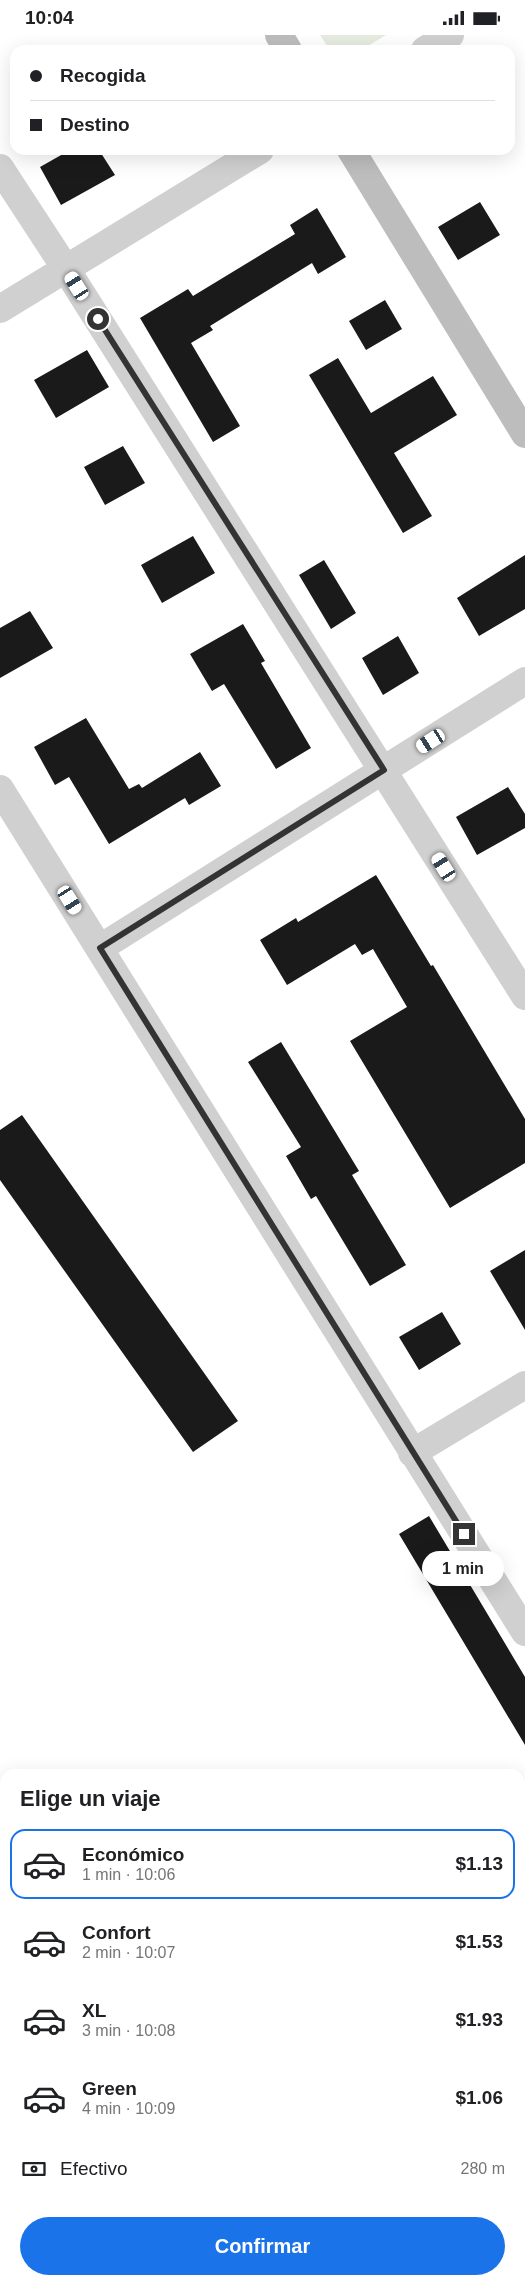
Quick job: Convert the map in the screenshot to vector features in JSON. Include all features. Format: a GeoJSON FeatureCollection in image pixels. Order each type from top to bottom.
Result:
{"type":"FeatureCollection","features":[{"type":"Feature","properties":{"kind":"street"},"geometry":{"type":"LineString","coordinates":[[433,45],[450,35]]}},
{"type":"Feature","properties":{"kind":"street"},"geometry":{"type":"LineString","coordinates":[[0,309],[252,155]]}},
{"type":"Feature","properties":{"kind":"street"},"geometry":{"type":"LineString","coordinates":[[354,155],[525,434]]}},
{"type":"Feature","properties":{"kind":"street"},"geometry":{"type":"LineString","coordinates":[[0,168],[384,770],[525,996]]}},
{"type":"Feature","properties":{"kind":"street"},"geometry":{"type":"LineString","coordinates":[[100,948],[525,681]]}},
{"type":"Feature","properties":{"kind":"street"},"geometry":{"type":"LineString","coordinates":[[0,789],[525,1632]]}},
{"type":"Feature","properties":{"kind":"street"},"geometry":{"type":"LineString","coordinates":[[412,1453],[525,1385]]}},
{"type":"Feature","properties":{"kind":"shaded area"},"geometry":{"type":"Polygon","coordinates":[[[320,35],[386,35],[369,45],[327,45],[320,35]]]}},
{"type":"Feature","properties":{"kind":"building"},"geometry":{"type":"Polygon","coordinates":[[[61,155],[102,155],[115,175],[61,205],[40,167],[61,155]]]}},
{"type":"Feature","properties":{"kind":"building"},"geometry":{"type":"Polygon","coordinates":[[[480,202],[500,235],[458,260],[438,227],[480,202]]]}},
{"type":"Feature","properties":{"kind":"building"},"geometry":{"type":"Polygon","coordinates":[[[317,208],[346,257],[318,274],[312,263],[210,326],[213,330],[191,343],[240,426],[213,442],[140,318],[188,289],[193,296],[295,234],[290,225],[317,208]]]}},
{"type":"Feature","properties":{"kind":"building"},"geometry":{"type":"Polygon","coordinates":[[[385,300],[402,329],[366,350],[349,321],[385,300]]]}},
{"type":"Feature","properties":{"kind":"building"},"geometry":{"type":"Polygon","coordinates":[[[87,350],[109,387],[56,418],[34,380],[87,350]]]}},
{"type":"Feature","properties":{"kind":"building"},"geometry":{"type":"Polygon","coordinates":[[[338,358],[371,413],[433,376],[457,415],[394,453],[432,516],[403,533],[309,375],[338,358]]]}},
{"type":"Feature","properties":{"kind":"building"},"geometry":{"type":"Polygon","coordinates":[[[123,446],[145,483],[105,505],[84,467],[123,446]]]}},
{"type":"Feature","properties":{"kind":"building"},"geometry":{"type":"Polygon","coordinates":[[[193,536],[215,573],[162,603],[141,565],[193,536]]]}},
{"type":"Feature","properties":{"kind":"building"},"geometry":{"type":"Polygon","coordinates":[[[525,555],[525,609],[479,636],[457,598],[525,555]]]}},
{"type":"Feature","properties":{"kind":"building"},"geometry":{"type":"Polygon","coordinates":[[[324,560],[356,613],[331,629],[299,575],[324,560]]]}},
{"type":"Feature","properties":{"kind":"building"},"geometry":{"type":"Polygon","coordinates":[[[30,611],[53,648],[0,678],[0,628],[30,611]]]}},
{"type":"Feature","properties":{"kind":"building"},"geometry":{"type":"Polygon","coordinates":[[[243,624],[265,661],[261,663],[311,748],[276,769],[224,684],[212,691],[190,654],[243,624]]]}},
{"type":"Feature","properties":{"kind":"building"},"geometry":{"type":"Polygon","coordinates":[[[398,636],[419,673],[383,695],[362,658],[398,636]]]}},
{"type":"Feature","properties":{"kind":"building"},"geometry":{"type":"Polygon","coordinates":[[[86,718],[129,789],[139,784],[142,788],[200,752],[221,786],[189,805],[185,798],[109,844],[69,777],[55,785],[34,747],[86,718]]]}},
{"type":"Feature","properties":{"kind":"building"},"geometry":{"type":"Polygon","coordinates":[[[508,787],[525,814],[525,828],[477,855],[456,817],[508,787]]]}},
{"type":"Feature","properties":{"kind":"building"},"geometry":{"type":"Polygon","coordinates":[[[376,875],[431,966],[433,965],[525,1119],[525,1163],[450,1208],[350,1041],[407,1007],[373,949],[362,955],[355,944],[287,985],[260,940],[296,918],[298,922],[376,875]]]}},
{"type":"Feature","properties":{"kind":"building"},"geometry":{"type":"Polygon","coordinates":[[[281,1042],[359,1171],[352,1175],[406,1265],[370,1286],[316,1196],[311,1199],[286,1156],[301,1147],[248,1062],[281,1042]]]}},
{"type":"Feature","properties":{"kind":"building"},"geometry":{"type":"Polygon","coordinates":[[[22,1115],[238,1421],[193,1452],[0,1180],[0,1130],[22,1115]]]}},
{"type":"Feature","properties":{"kind":"building"},"geometry":{"type":"Polygon","coordinates":[[[525,1250],[525,1330],[490,1271],[525,1250]]]}},
{"type":"Feature","properties":{"kind":"building"},"geometry":{"type":"Polygon","coordinates":[[[442,1312],[461,1344],[419,1370],[399,1337],[442,1312]]]}},
{"type":"Feature","properties":{"kind":"building"},"geometry":{"type":"Polygon","coordinates":[[[429,1516],[525,1677],[525,1745],[399,1534],[429,1516]]]}},
{"type":"Feature","properties":{"kind":"route"},"geometry":{"type":"LineString","coordinates":[[98,319],[384,770],[100,948],[464,1534]]}}]}
